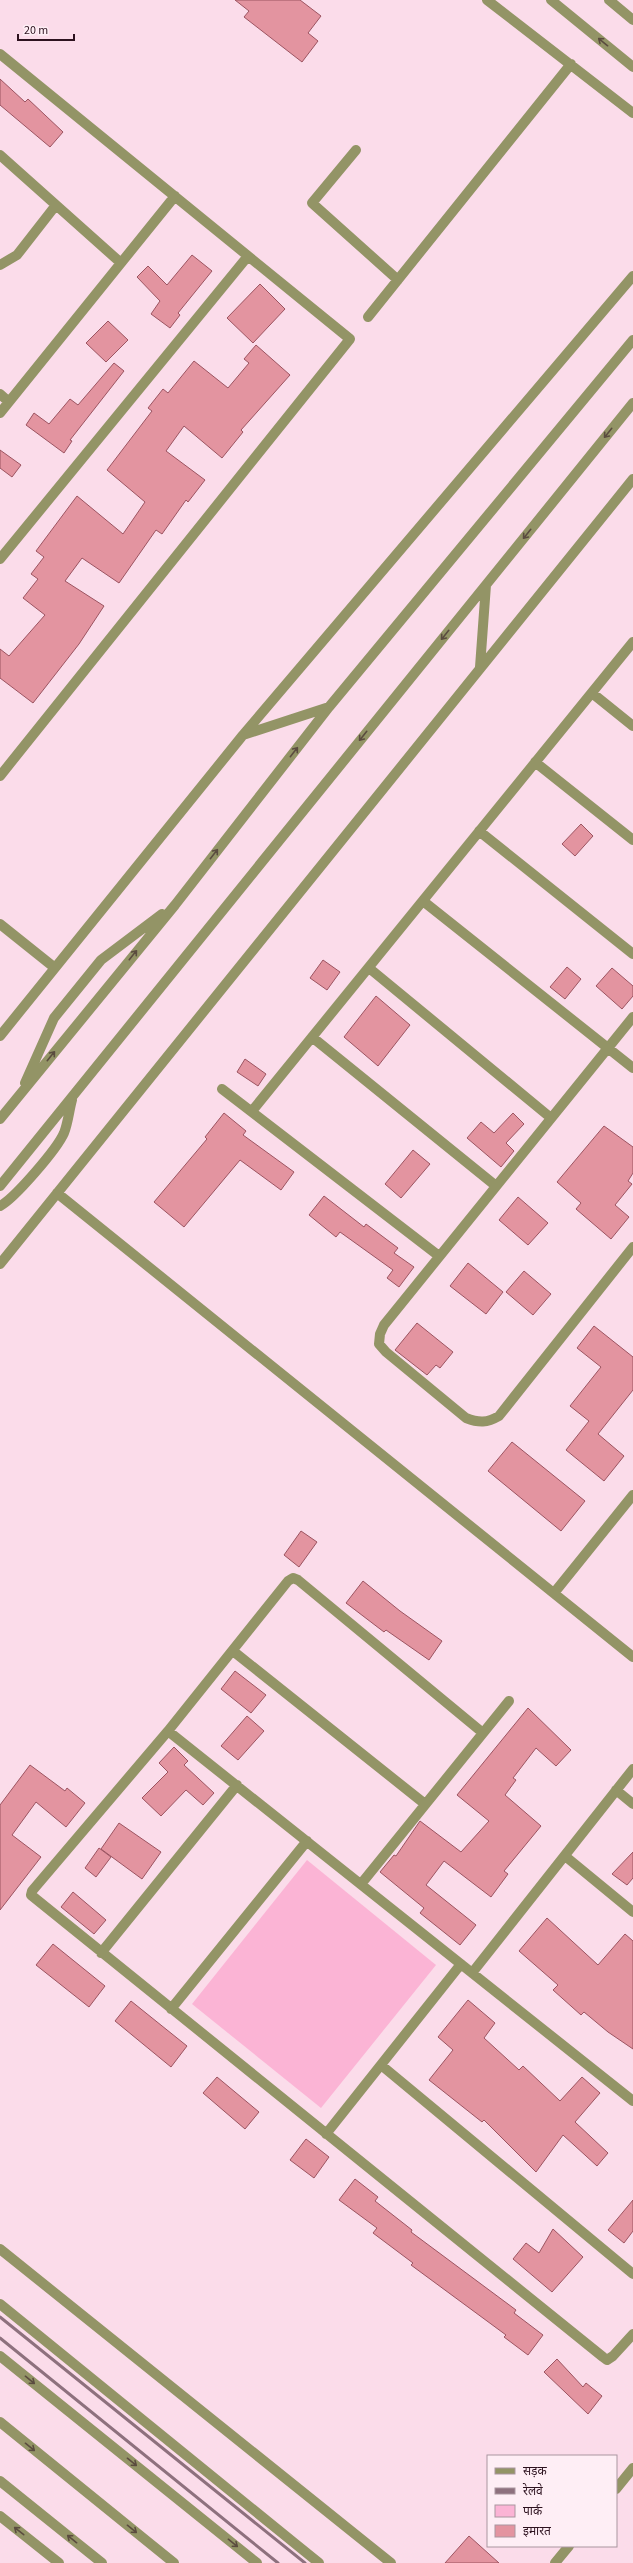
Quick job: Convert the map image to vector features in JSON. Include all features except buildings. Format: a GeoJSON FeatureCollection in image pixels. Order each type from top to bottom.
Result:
{"type":"FeatureCollection","features":[{"type":"Feature","properties":{"kind":"street"},"geometry":{"type":"LineString","coordinates":[[487,0],[633,113]]}},
{"type":"Feature","properties":{"kind":"street"},"geometry":{"type":"LineString","coordinates":[[552,0],[633,67]]}},
{"type":"Feature","properties":{"kind":"street"},"geometry":{"type":"LineString","coordinates":[[609,0],[633,20]]}},
{"type":"Feature","properties":{"kind":"street"},"geometry":{"type":"LineString","coordinates":[[0,54],[350,339],[0,776]]}},
{"type":"Feature","properties":{"kind":"street"},"geometry":{"type":"LineString","coordinates":[[368,316],[571,64]]}},
{"type":"Feature","properties":{"kind":"street"},"geometry":{"type":"LineString","coordinates":[[356,150],[312,203],[398,280]]}},
{"type":"Feature","properties":{"kind":"street"},"geometry":{"type":"LineString","coordinates":[[0,155],[121,263]]}},
{"type":"Feature","properties":{"kind":"street"},"geometry":{"type":"LineString","coordinates":[[0,413],[175,196]]}},
{"type":"Feature","properties":{"kind":"street"},"geometry":{"type":"LineString","coordinates":[[0,265],[17,255],[56,205]]}},
{"type":"Feature","properties":{"kind":"street"},"geometry":{"type":"LineString","coordinates":[[0,559],[248,256]]}},
{"type":"Feature","properties":{"kind":"street"},"geometry":{"type":"LineString","coordinates":[[0,1036],[244,735],[633,276]]}},
{"type":"Feature","properties":{"kind":"street"},"geometry":{"type":"LineString","coordinates":[[0,1119],[175,905],[329,707],[633,340]]}},
{"type":"Feature","properties":{"kind":"street"},"geometry":{"type":"LineString","coordinates":[[0,394],[9,402]]}},
{"type":"Feature","properties":{"kind":"street"},"geometry":{"type":"LineString","coordinates":[[0,1186],[633,403]]}},
{"type":"Feature","properties":{"kind":"street"},"geometry":{"type":"LineString","coordinates":[[0,1264],[633,479]]}},
{"type":"Feature","properties":{"kind":"street"},"geometry":{"type":"LineString","coordinates":[[480,667],[486,585]]}},
{"type":"Feature","properties":{"kind":"street"},"geometry":{"type":"LineString","coordinates":[[252,1111],[633,642]]}},
{"type":"Feature","properties":{"kind":"street"},"geometry":{"type":"LineString","coordinates":[[592,692],[633,726]]}},
{"type":"Feature","properties":{"kind":"street"},"geometry":{"type":"LineString","coordinates":[[244,735],[329,707]]}},
{"type":"Feature","properties":{"kind":"street"},"geometry":{"type":"LineString","coordinates":[[536,762],[633,840]]}},
{"type":"Feature","properties":{"kind":"street"},"geometry":{"type":"LineString","coordinates":[[479,831],[633,954]]}},
{"type":"Feature","properties":{"kind":"street"},"geometry":{"type":"LineString","coordinates":[[423,901],[633,1068]]}},
{"type":"Feature","properties":{"kind":"street"},"geometry":{"type":"LineString","coordinates":[[19,1096],[54,1018],[101,960],[175,905]]}},
{"type":"Feature","properties":{"kind":"street"},"geometry":{"type":"LineString","coordinates":[[0,924],[55,968]]}},
{"type":"Feature","properties":{"kind":"street"},"geometry":{"type":"LineString","coordinates":[[368,968],[551,1118]]}},
{"type":"Feature","properties":{"kind":"street"},"geometry":{"type":"LineString","coordinates":[[633,1017],[384,1325],[380,1334],[379,1344],[386,1352],[466,1418],[477,1422],[489,1422],[499,1416],[633,1247]]}},
{"type":"Feature","properties":{"kind":"street"},"geometry":{"type":"LineString","coordinates":[[312,1037],[496,1186]]}},
{"type":"Feature","properties":{"kind":"street"},"geometry":{"type":"LineString","coordinates":[[222,1088],[439,1256]]}},
{"type":"Feature","properties":{"kind":"street"},"geometry":{"type":"LineString","coordinates":[[0,1206],[14,1197],[60,1140],[66,1128],[72,1098]]}},
{"type":"Feature","properties":{"kind":"street"},"geometry":{"type":"LineString","coordinates":[[57,1193],[633,1657]]}},
{"type":"Feature","properties":{"kind":"street"},"geometry":{"type":"LineString","coordinates":[[554,1593],[633,1495]]}},
{"type":"Feature","properties":{"kind":"street"},"geometry":{"type":"LineString","coordinates":[[483,1733],[296,1578],[288,1581],[168,1731],[32,1891],[33,1898],[607,2360],[614,2356],[633,2334]]}},
{"type":"Feature","properties":{"kind":"street"},"geometry":{"type":"LineString","coordinates":[[233,1651],[425,1804]]}},
{"type":"Feature","properties":{"kind":"street"},"geometry":{"type":"LineString","coordinates":[[361,1884],[509,1701]]}},
{"type":"Feature","properties":{"kind":"street"},"geometry":{"type":"LineString","coordinates":[[168,1731],[633,2101]]}},
{"type":"Feature","properties":{"kind":"street"},"geometry":{"type":"LineString","coordinates":[[472,1973],[633,1770]]}},
{"type":"Feature","properties":{"kind":"street"},"geometry":{"type":"LineString","coordinates":[[101,1953],[236,1785]]}},
{"type":"Feature","properties":{"kind":"street"},"geometry":{"type":"LineString","coordinates":[[616,1790],[633,1804]]}},
{"type":"Feature","properties":{"kind":"street"},"geometry":{"type":"LineString","coordinates":[[171,2010],[307,1842]]}},
{"type":"Feature","properties":{"kind":"street"},"geometry":{"type":"LineString","coordinates":[[565,1856],[633,1912]]}},
{"type":"Feature","properties":{"kind":"street"},"geometry":{"type":"LineString","coordinates":[[326,2134],[461,1964]]}},
{"type":"Feature","properties":{"kind":"street"},"geometry":{"type":"LineString","coordinates":[[381,2065],[633,2274]]}},
{"type":"Feature","properties":{"kind":"street"},"geometry":{"type":"LineString","coordinates":[[0,2249],[391,2563]]}},
{"type":"Feature","properties":{"kind":"street"},"geometry":{"type":"LineString","coordinates":[[0,2304],[319,2563]]}},
{"type":"Feature","properties":{"kind":"street"},"geometry":{"type":"LineString","coordinates":[[0,2356],[258,2563]]}},
{"type":"Feature","properties":{"kind":"street"},"geometry":{"type":"LineString","coordinates":[[0,2422],[174,2563]]}},
{"type":"Feature","properties":{"kind":"street"},"geometry":{"type":"LineString","coordinates":[[617,2488],[633,2468]]}},
{"type":"Feature","properties":{"kind":"street"},"geometry":{"type":"LineString","coordinates":[[0,2481],[102,2563]]}},
{"type":"Feature","properties":{"kind":"street"},"geometry":{"type":"LineString","coordinates":[[0,2516],[59,2563]]}},
{"type":"Feature","properties":{"kind":"street"},"geometry":{"type":"LineString","coordinates":[[555,2563],[568,2547]]}},
{"type":"Feature","properties":{"kind":"green space"},"geometry":{"type":"Polygon","coordinates":[[[307,1860],[436,1965],[321,2108],[192,2004],[307,1860]]]}},
{"type":"Feature","properties":{"kind":"railway"},"geometry":{"type":"LineString","coordinates":[[0,2317],[305,2563]]}},
{"type":"Feature","properties":{"kind":"railway"},"geometry":{"type":"LineString","coordinates":[[0,2338],[278,2563]]}}]}
